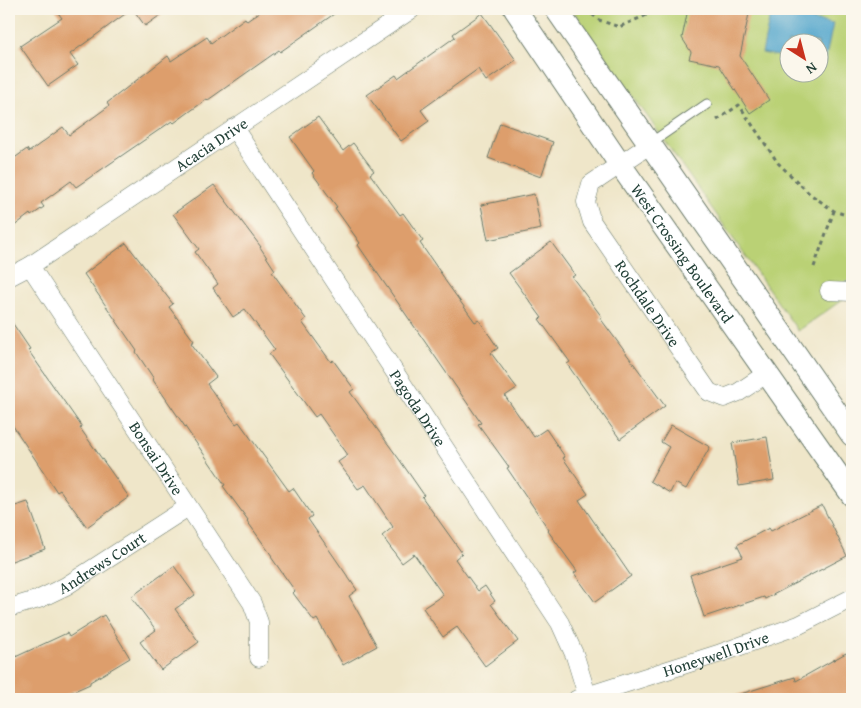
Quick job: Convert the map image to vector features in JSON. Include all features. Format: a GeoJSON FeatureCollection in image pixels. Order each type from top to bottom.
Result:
{"type":"FeatureCollection","features":[{"type":"Feature","properties":{"kind":"street","name":"Acacia Drive"},"geometry":{"type":"LineString","coordinates":[[9,277],[30,266],[412,9]]}},
{"type":"Feature","properties":{"kind":"street","name":"West Crossing Boulevard"},"geometry":{"type":"LineString","coordinates":[[515,9],[852,496]]}},
{"type":"Feature","properties":{"kind":"street"},"geometry":{"type":"LineString","coordinates":[[556,9],[852,435]]}},
{"type":"Feature","properties":{"kind":"street","name":"Pagoda Drive"},"geometry":{"type":"LineString","coordinates":[[234,128],[560,623],[575,656],[582,697]]}},
{"type":"Feature","properties":{"kind":"street"},"geometry":{"type":"LineString","coordinates":[[620,163],[649,144]]}},
{"type":"Feature","properties":{"kind":"street","name":"Rochdale Drive"},"geometry":{"type":"LineString","coordinates":[[620,163],[591,184],[586,202],[592,222],[709,392],[724,398],[739,392],[766,374]]}},
{"type":"Feature","properties":{"kind":"street","name":"Bonsai Drive"},"geometry":{"type":"LineString","coordinates":[[30,266],[252,603],[259,622],[259,658]]}},
{"type":"Feature","properties":{"kind":"street"},"geometry":{"type":"LineString","coordinates":[[829,292],[852,292]]}},
{"type":"Feature","properties":{"kind":"street","name":"Andrews Court"},"geometry":{"type":"LineString","coordinates":[[9,608],[39,599],[66,586],[188,507]]}},
{"type":"Feature","properties":{"kind":"street","name":"Honeywell Drive"},"geometry":{"type":"LineString","coordinates":[[582,697],[721,653],[799,625],[852,598]]}},
{"type":"Feature","properties":{"kind":"lane"},"geometry":{"type":"LineString","coordinates":[[649,144],[707,104]]}},
{"type":"Feature","properties":{"kind":"path"},"geometry":{"type":"LineString","coordinates":[[586,9],[599,20],[619,26],[649,14]]}},
{"type":"Feature","properties":{"kind":"path"},"geometry":{"type":"LineString","coordinates":[[717,120],[739,105],[778,163],[810,194],[834,212],[852,217]]}},
{"type":"Feature","properties":{"kind":"path"},"geometry":{"type":"LineString","coordinates":[[814,267],[834,212]]}},
{"type":"Feature","properties":{"kind":"green space"},"geometry":{"type":"Polygon","coordinates":[[[572,9],[852,9],[852,293],[798,331],[572,9]]]}},
{"type":"Feature","properties":{"kind":"water"},"geometry":{"type":"Polygon","coordinates":[[[771,11],[833,24],[828,47],[828,32],[778,32],[778,56],[762,53],[771,11]]]}},
{"type":"Feature","properties":{"kind":"building"},"geometry":{"type":"Polygon","coordinates":[[[55,9],[132,9],[70,54],[78,65],[48,86],[20,46],[62,18],[55,9]]]}},
{"type":"Feature","properties":{"kind":"building"},"geometry":{"type":"Polygon","coordinates":[[[133,9],[169,9],[145,26],[133,9]]]}},
{"type":"Feature","properties":{"kind":"building"},"geometry":{"type":"Polygon","coordinates":[[[264,9],[341,9],[280,52],[279,50],[174,123],[172,121],[76,187],[71,181],[41,203],[44,207],[31,216],[30,214],[9,230],[9,162],[27,149],[29,152],[63,127],[69,135],[109,106],[107,103],[168,56],[171,61],[207,37],[211,43],[245,18],[247,21],[264,9]]]}},
{"type":"Feature","properties":{"kind":"building"},"geometry":{"type":"Polygon","coordinates":[[[688,9],[750,9],[740,56],[769,100],[750,113],[719,65],[689,59],[691,52],[682,38],[688,9]]]}},
{"type":"Feature","properties":{"kind":"building"},"geometry":{"type":"Polygon","coordinates":[[[482,13],[516,60],[486,81],[478,69],[421,110],[429,121],[401,141],[367,95],[396,75],[398,78],[455,37],[453,34],[482,13]]]}},
{"type":"Feature","properties":{"kind":"building"},"geometry":{"type":"Polygon","coordinates":[[[318,117],[343,151],[353,143],[374,171],[370,174],[400,215],[403,213],[423,241],[420,243],[444,279],[475,322],[479,320],[498,348],[491,353],[517,388],[505,396],[534,437],[546,429],[588,494],[579,500],[631,576],[595,602],[574,573],[577,571],[548,531],[507,468],[509,467],[478,424],[481,423],[358,245],[360,243],[335,208],[337,207],[312,173],[314,171],[290,137],[318,117]]]}},
{"type":"Feature","properties":{"kind":"building"},"geometry":{"type":"Polygon","coordinates":[[[500,123],[553,142],[541,177],[488,158],[500,123]]]}},
{"type":"Feature","properties":{"kind":"building"},"geometry":{"type":"Polygon","coordinates":[[[214,185],[261,247],[275,270],[272,272],[306,319],[302,322],[331,362],[333,360],[354,389],[350,392],[399,459],[424,495],[422,497],[462,553],[455,559],[478,591],[485,586],[495,601],[491,604],[518,641],[485,666],[457,627],[443,637],[423,608],[443,595],[414,554],[402,563],[382,536],[393,527],[365,485],[358,489],[338,462],[348,455],[319,414],[315,417],[269,354],[275,350],[245,309],[233,317],[213,288],[218,284],[195,252],[199,249],[173,214],[214,185]]]}},
{"type":"Feature","properties":{"kind":"building"},"geometry":{"type":"Polygon","coordinates":[[[534,194],[541,229],[488,240],[481,205],[534,194]]]}},
{"type":"Feature","properties":{"kind":"building"},"geometry":{"type":"Polygon","coordinates":[[[551,242],[575,275],[572,277],[602,317],[600,318],[665,406],[620,439],[567,364],[570,362],[539,319],[542,318],[509,273],[551,242]]]}},
{"type":"Feature","properties":{"kind":"building"},"geometry":{"type":"Polygon","coordinates":[[[126,243],[173,304],[169,307],[194,341],[191,343],[216,377],[207,384],[236,424],[239,422],[289,491],[293,488],[312,516],[308,519],[357,590],[349,596],[377,646],[343,665],[317,619],[314,621],[293,593],[295,591],[223,486],[225,485],[153,380],[137,351],[84,274],[126,243]]]}},
{"type":"Feature","properties":{"kind":"building"},"geometry":{"type":"Polygon","coordinates":[[[9,318],[30,349],[28,350],[82,427],[80,428],[129,497],[87,527],[60,490],[57,492],[9,420],[9,318]]]}},
{"type":"Feature","properties":{"kind":"building"},"geometry":{"type":"Polygon","coordinates":[[[671,425],[710,447],[686,489],[675,483],[670,493],[650,481],[669,447],[661,442],[671,425]]]}},
{"type":"Feature","properties":{"kind":"building"},"geometry":{"type":"Polygon","coordinates":[[[767,437],[774,480],[739,486],[732,443],[767,437]]]}},
{"type":"Feature","properties":{"kind":"building"},"geometry":{"type":"Polygon","coordinates":[[[28,502],[45,549],[9,562],[9,508],[28,502]]]}},
{"type":"Feature","properties":{"kind":"building"},"geometry":{"type":"Polygon","coordinates":[[[822,505],[847,556],[765,599],[764,597],[704,617],[690,575],[743,557],[737,545],[769,528],[771,531],[822,505]]]}},
{"type":"Feature","properties":{"kind":"building"},"geometry":{"type":"Polygon","coordinates":[[[174,566],[195,595],[175,609],[199,642],[161,670],[140,642],[156,630],[131,597],[174,566]]]}},
{"type":"Feature","properties":{"kind":"building"},"geometry":{"type":"Polygon","coordinates":[[[104,615],[130,658],[90,682],[90,684],[56,699],[9,699],[9,660],[67,633],[69,637],[104,615]]]}},
{"type":"Feature","properties":{"kind":"building"},"geometry":{"type":"Polygon","coordinates":[[[846,653],[852,664],[852,699],[735,699],[734,696],[795,677],[796,681],[846,653]]]}}]}
